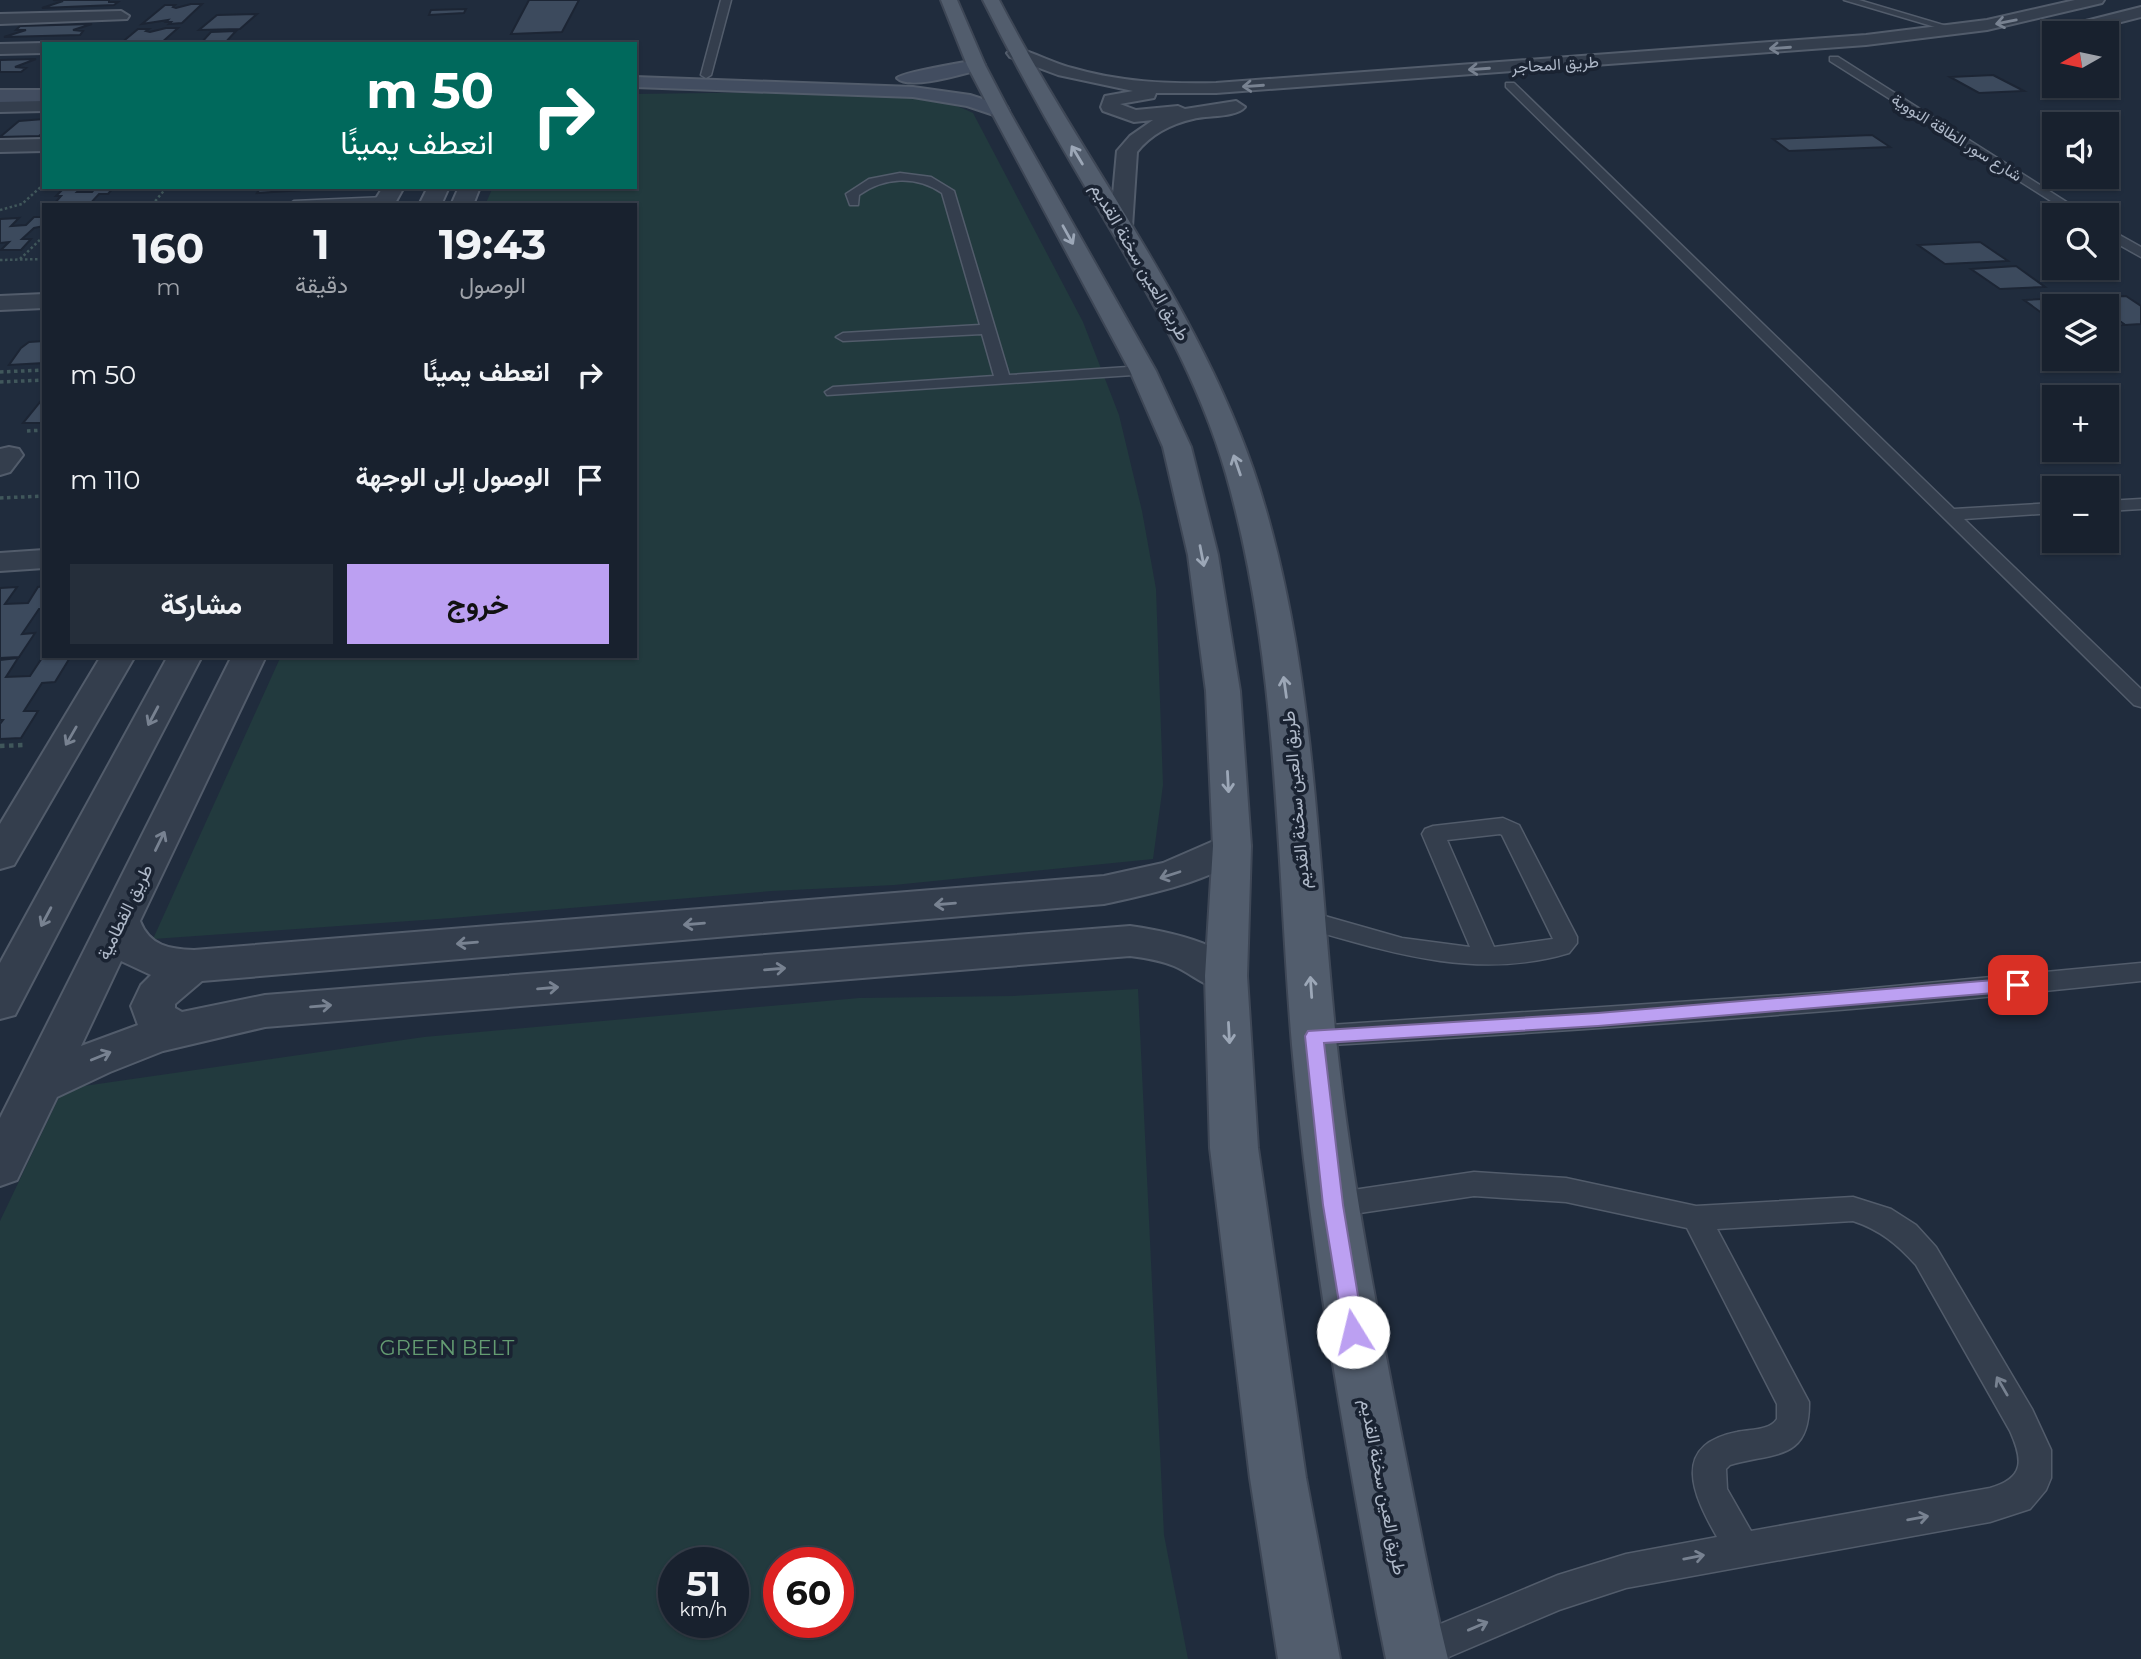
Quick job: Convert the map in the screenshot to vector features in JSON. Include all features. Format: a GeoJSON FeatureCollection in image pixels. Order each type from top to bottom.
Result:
{"type":"FeatureCollection","features":[{"type":"Feature","properties":{"kind":"main road"},"geometry":{"type":"LineString","coordinates":[[949,0],[976,65],[1000,111],[1143,371],[1177,447],[1203,555],[1223,691],[1232,846],[1226,976],[1234,1148],[1278,1478],[1309,1659]]}},
{"type":"Feature","properties":{"kind":"main road","name":"طريق العين سخنة القديم"},"geometry":{"type":"LineString","coordinates":[[991,0],[1016,53],[1160,291],[1202,373],[1238,468],[1270,585],[1289,717],[1307,919],[1314,1036],[1333,1205],[1353,1332],[1416,1656]]}},
{"type":"Feature","properties":{"kind":"main road"},"geometry":{"type":"LineString","coordinates":[[637,82],[916,84],[976,65]]}},
{"type":"Feature","properties":{"kind":"main road"},"geometry":{"type":"LineString","coordinates":[[637,73],[916,84],[1000,111]]}},
{"type":"Feature","properties":{"kind":"main road"},"geometry":{"type":"LineString","coordinates":[[0,88],[42,86]]}},
{"type":"Feature","properties":{"kind":"main road"},"geometry":{"type":"LineString","coordinates":[[0,96],[42,95]]}},
{"type":"Feature","properties":{"kind":"street"},"geometry":{"type":"LineString","coordinates":[[0,11],[16,0]]}},
{"type":"Feature","properties":{"kind":"street","name":"طريق المحاجر"},"geometry":{"type":"LineString","coordinates":[[1016,53],[1054,69],[1103,82],[1158,88],[1216,89],[1794,47],[1959,41],[2038,15],[2096,0]]}},
{"type":"Feature","properties":{"kind":"street"},"geometry":{"type":"LineString","coordinates":[[2110,21],[2141,12]]}},
{"type":"Feature","properties":{"kind":"street"},"geometry":{"type":"LineString","coordinates":[[0,19],[121,16]]}},
{"type":"Feature","properties":{"kind":"street"},"geometry":{"type":"LineString","coordinates":[[0,49],[42,48]]}},
{"type":"Feature","properties":{"kind":"street","name":"طريق المحاجر"},"geometry":{"type":"LineString","coordinates":[[1504,85],[1931,50]]}},
{"type":"Feature","properties":{"kind":"street"},"geometry":{"type":"LineString","coordinates":[[1216,89],[1129,95],[1112,100],[1110,107],[1123,114],[1147,116],[1228,108]]}},
{"type":"Feature","properties":{"kind":"street"},"geometry":{"type":"LineString","coordinates":[[0,106],[42,105]]}},
{"type":"Feature","properties":{"kind":"street"},"geometry":{"type":"LineString","coordinates":[[1121,227],[1127,151],[1134,141],[1161,124],[1203,111],[1255,105]]}},
{"type":"Feature","properties":{"kind":"street"},"geometry":{"type":"LineString","coordinates":[[0,146],[42,145]]}},
{"type":"Feature","properties":{"kind":"street"},"geometry":{"type":"LineString","coordinates":[[0,303],[42,301]]}},
{"type":"Feature","properties":{"kind":"street"},"geometry":{"type":"LineString","coordinates":[[0,316],[42,314]]}},
{"type":"Feature","properties":{"kind":"street"},"geometry":{"type":"LineString","coordinates":[[0,543],[42,540]]}},
{"type":"Feature","properties":{"kind":"street"},"geometry":{"type":"LineString","coordinates":[[0,562],[42,559]]}},
{"type":"Feature","properties":{"kind":"street"},"geometry":{"type":"LineString","coordinates":[[0,856],[117,658]]}},
{"type":"Feature","properties":{"kind":"street"},"geometry":{"type":"LineString","coordinates":[[0,1003],[185,658]]}},
{"type":"Feature","properties":{"kind":"street","name":"طريق القطامية"},"geometry":{"type":"LineString","coordinates":[[0,1166],[121,922],[247,658]]}},
{"type":"Feature","properties":{"kind":"street"},"geometry":{"type":"LineString","coordinates":[[121,922],[123,935],[130,946],[141,955],[155,962],[194,966],[1104,890],[1174,874],[1232,846]]}},
{"type":"Feature","properties":{"kind":"street"},"geometry":{"type":"LineString","coordinates":[[39,1086],[85,1062],[176,1028],[265,1011],[1117,942],[1157,944],[1182,951],[1206,962],[1226,976]]}},
{"type":"Feature","properties":{"kind":"street"},"geometry":{"type":"LineString","coordinates":[[176,1028],[163,1025],[155,1017],[153,1007],[156,995],[166,984],[194,966]]}},
{"type":"Feature","properties":{"kind":"lane"},"geometry":{"type":"LineString","coordinates":[[706,75],[726,0]]}},
{"type":"Feature","properties":{"kind":"lane"},"geometry":{"type":"LineString","coordinates":[[1849,0],[1959,41]]}},
{"type":"Feature","properties":{"kind":"lane","name":"شارع سور الطاقة النووية"},"geometry":{"type":"LineString","coordinates":[[1834,59],[2062,203]]}},
{"type":"Feature","properties":{"kind":"lane"},"geometry":{"type":"LineString","coordinates":[[1504,85],[1951,514],[2141,701]]}},
{"type":"Feature","properties":{"kind":"lane"},"geometry":{"type":"LineString","coordinates":[[854,202],[852,194],[861,186],[878,180],[922,179],[939,184],[948,191],[1003,380]]}},
{"type":"Feature","properties":{"kind":"lane"},"geometry":{"type":"LineString","coordinates":[[321,203],[388,198]]}},
{"type":"Feature","properties":{"kind":"lane"},"geometry":{"type":"LineString","coordinates":[[2119,239],[2141,253]]}},
{"type":"Feature","properties":{"kind":"lane"},"geometry":{"type":"LineString","coordinates":[[843,337],[989,329]]}},
{"type":"Feature","properties":{"kind":"lane"},"geometry":{"type":"LineString","coordinates":[[833,391],[1143,371]]}},
{"type":"Feature","properties":{"kind":"lane"},"geometry":{"type":"LineString","coordinates":[[2119,505],[2141,504]]}},
{"type":"Feature","properties":{"kind":"lane"},"geometry":{"type":"LineString","coordinates":[[1951,514],[2042,509]]}},
{"type":"Feature","properties":{"kind":"lane"},"geometry":{"type":"LineString","coordinates":[[1307,919],[1415,950],[1486,957],[1560,947],[1565,943],[1565,937],[1511,830],[1498,825],[1433,834],[1486,957]]}},
{"type":"Feature","properties":{"kind":"lane"},"geometry":{"type":"LineString","coordinates":[[1314,1036],[1797,1004],[2141,972]]}},
{"type":"Feature","properties":{"kind":"lane"},"geometry":{"type":"LineString","coordinates":[[1333,1205],[1474,1184],[1520,1185],[1566,1190],[1696,1218],[1853,1209],[1881,1218],[1906,1234],[1926,1256],[2021,1420],[2035,1450],[2034,1478],[2018,1497],[1990,1505],[1626,1571],[1558,1593],[1416,1656]]}},
{"type":"Feature","properties":{"kind":"lane"},"geometry":{"type":"LineString","coordinates":[[1696,1218],[1793,1402],[1796,1417],[1793,1430],[1783,1438],[1726,1451],[1713,1457],[1708,1469],[1709,1483],[1742,1549]]}},
{"type":"Feature","properties":{"kind":"path"},"geometry":{"type":"LineString","coordinates":[[0,209],[22,204],[42,186]]}},
{"type":"Feature","properties":{"kind":"path"},"geometry":{"type":"LineString","coordinates":[[154,203],[165,189]]}},
{"type":"Feature","properties":{"kind":"path"},"geometry":{"type":"LineString","coordinates":[[19,260],[42,238]]}},
{"type":"Feature","properties":{"kind":"path"},"geometry":{"type":"LineString","coordinates":[[0,260],[42,258]]}},
{"type":"Feature","properties":{"kind":"path"},"geometry":{"type":"LineString","coordinates":[[0,372],[42,370]]}},
{"type":"Feature","properties":{"kind":"path"},"geometry":{"type":"LineString","coordinates":[[0,382],[42,380]]}},
{"type":"Feature","properties":{"kind":"path"},"geometry":{"type":"LineString","coordinates":[[0,498],[42,498]]}},
{"type":"Feature","properties":{"kind":"green space"},"geometry":{"type":"Polygon","coordinates":[[[863,91],[933,100],[973,113],[1083,322],[1119,415],[1142,511],[1156,589],[1163,785],[1153,859],[894,885],[772,891],[452,918],[153,939],[280,658],[637,658],[637,203],[486,203],[492,189],[637,189],[637,94],[863,91]]]}},
{"type":"Feature","properties":{"kind":"green space","name":"GREEN BELT"},"geometry":{"type":"Polygon","coordinates":[[[1138,989],[1164,1535],[1188,1659],[0,1659],[0,1221],[63,1089],[424,1037],[859,998],[1013,996],[1138,989]]]}},
{"type":"Feature","properties":{"kind":"building"},"geometry":{"type":"Polygon","coordinates":[[[53,0],[118,2],[114,5],[42,8],[63,1],[53,0]]]}},
{"type":"Feature","properties":{"kind":"building"},"geometry":{"type":"Polygon","coordinates":[[[529,0],[579,0],[562,32],[511,34],[529,0]]]}},
{"type":"Feature","properties":{"kind":"building"},"geometry":{"type":"Polygon","coordinates":[[[202,4],[182,23],[169,24],[171,22],[166,22],[168,20],[142,24],[165,5],[175,5],[173,7],[176,8],[202,4]]]}},
{"type":"Feature","properties":{"kind":"building"},"geometry":{"type":"Polygon","coordinates":[[[466,9],[464,13],[429,15],[431,10],[466,9]]]}},
{"type":"Feature","properties":{"kind":"building"},"geometry":{"type":"Polygon","coordinates":[[[257,14],[240,29],[199,30],[217,15],[257,14]]]}},
{"type":"Feature","properties":{"kind":"building"},"geometry":{"type":"Polygon","coordinates":[[[92,24],[73,30],[83,31],[80,35],[4,37],[26,30],[16,30],[20,26],[92,24]]]}},
{"type":"Feature","properties":{"kind":"building"},"geometry":{"type":"Polygon","coordinates":[[[178,28],[162,42],[122,42],[138,29],[149,29],[146,31],[178,28]]]}},
{"type":"Feature","properties":{"kind":"building"},"geometry":{"type":"Polygon","coordinates":[[[236,31],[226,42],[202,42],[211,32],[236,31]]]}},
{"type":"Feature","properties":{"kind":"building"},"geometry":{"type":"Polygon","coordinates":[[[36,59],[15,67],[26,68],[21,72],[0,72],[0,60],[36,59]]]}},
{"type":"Feature","properties":{"kind":"building"},"geometry":{"type":"Polygon","coordinates":[[[1993,75],[2024,91],[1979,93],[1950,77],[1993,75]]]}},
{"type":"Feature","properties":{"kind":"building"},"geometry":{"type":"Polygon","coordinates":[[[42,119],[42,134],[39,136],[0,137],[19,121],[42,119]]]}},
{"type":"Feature","properties":{"kind":"building"},"geometry":{"type":"Polygon","coordinates":[[[1872,135],[1890,147],[1789,151],[1773,139],[1872,135]]]}},
{"type":"Feature","properties":{"kind":"building"},"geometry":{"type":"Polygon","coordinates":[[[63,189],[92,192],[94,189],[112,189],[108,194],[99,194],[91,203],[55,203],[61,196],[56,196],[63,189]]]}},
{"type":"Feature","properties":{"kind":"building"},"geometry":{"type":"Polygon","coordinates":[[[260,189],[316,189],[257,193],[260,189]]]}},
{"type":"Feature","properties":{"kind":"building"},"geometry":{"type":"Polygon","coordinates":[[[34,217],[42,217],[42,226],[34,228],[22,239],[31,239],[21,250],[1,250],[9,242],[0,243],[0,219],[19,218],[11,226],[26,225],[34,217]]]}},
{"type":"Feature","properties":{"kind":"building"},"geometry":{"type":"Polygon","coordinates":[[[1980,242],[2008,261],[1945,264],[1918,245],[1980,242]]]}},
{"type":"Feature","properties":{"kind":"building"},"geometry":{"type":"Polygon","coordinates":[[[2016,266],[2045,287],[2000,289],[1971,269],[2016,266]]]}},
{"type":"Feature","properties":{"kind":"building"},"geometry":{"type":"Polygon","coordinates":[[[2119,296],[2126,296],[2141,306],[2141,324],[2125,325],[2119,321],[2119,296]]]}},
{"type":"Feature","properties":{"kind":"building"},"geometry":{"type":"Polygon","coordinates":[[[2042,299],[2042,313],[2024,300],[2042,299]]]}},
{"type":"Feature","properties":{"kind":"building"},"geometry":{"type":"Polygon","coordinates":[[[42,341],[42,363],[9,365],[21,348],[29,342],[42,341]]]}},
{"type":"Feature","properties":{"kind":"building"},"geometry":{"type":"Polygon","coordinates":[[[42,399],[42,423],[23,423],[42,399]]]}},
{"type":"Feature","properties":{"kind":"building"},"geometry":{"type":"Polygon","coordinates":[[[42,586],[42,609],[39,609],[22,634],[35,633],[19,657],[0,658],[0,588],[17,587],[5,604],[28,603],[38,587],[42,586]]]}},
{"type":"Feature","properties":{"kind":"building"},"geometry":{"type":"Polygon","coordinates":[[[18,658],[6,677],[30,676],[42,658],[70,658],[55,682],[42,683],[24,711],[38,711],[21,738],[0,739],[0,724],[3,720],[0,720],[0,660],[18,658]]]}},
{"type":"Feature","properties":{"kind":"route"},"geometry":{"type":"LineString","coordinates":[[1353,1332],[1333,1205],[1314,1036],[1598,1020],[2018,985]]}}]}
